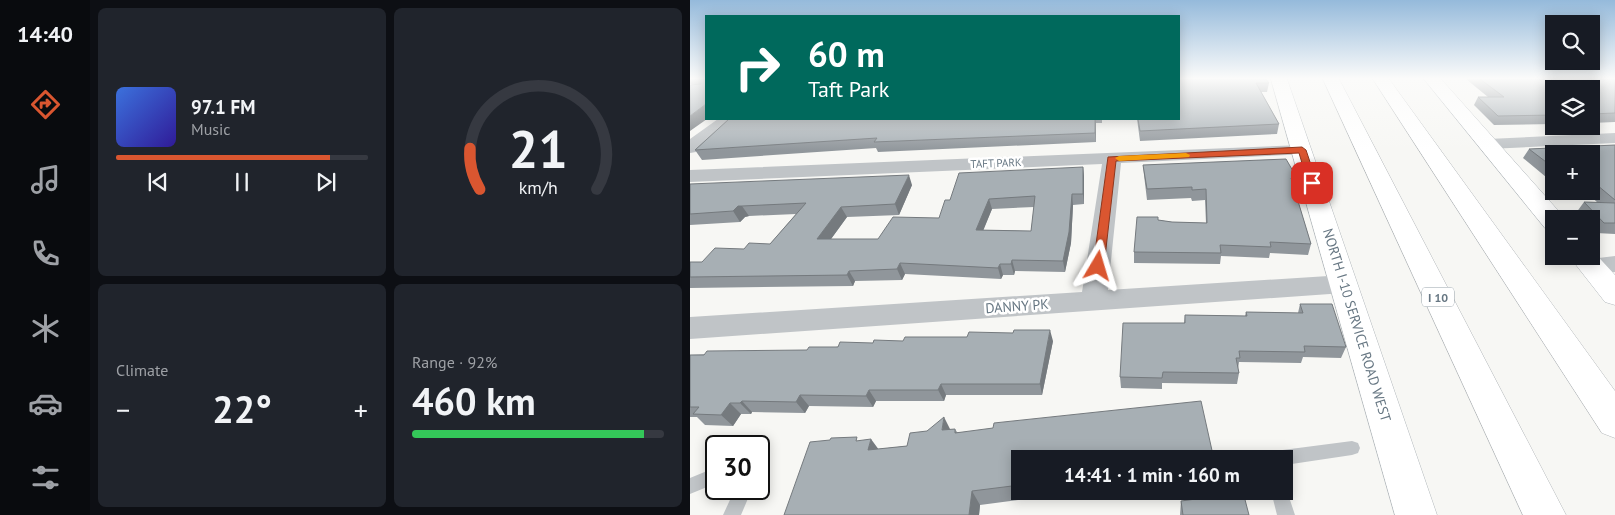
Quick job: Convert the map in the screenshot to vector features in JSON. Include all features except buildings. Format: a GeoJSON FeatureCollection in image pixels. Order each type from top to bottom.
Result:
{"type":"FeatureCollection","features":[{"type":"Feature","properties":{"kind":"main road","name":"NORTH I-10 SERVICE ROAD WEST"},"geometry":{"type":"LineString","coordinates":[[1287,103],[1416,515]]}},
{"type":"Feature","properties":{"kind":"main road","name":"I 10"},"geometry":{"type":"LineString","coordinates":[[1343,103],[1545,515]]}},
{"type":"Feature","properties":{"kind":"main road"},"geometry":{"type":"LineString","coordinates":[[1397,103],[1615,422]]}},
{"type":"Feature","properties":{"kind":"main road"},"geometry":{"type":"LineString","coordinates":[[1453,103],[1545,211]]}},
{"type":"Feature","properties":{"kind":"main road"},"geometry":{"type":"LineString","coordinates":[[1598,265],[1615,294]]}},
{"type":"Feature","properties":{"kind":"street"},"geometry":{"type":"LineString","coordinates":[[690,148],[727,120]]}},
{"type":"Feature","properties":{"kind":"street"},"geometry":{"type":"LineString","coordinates":[[1488,144],[1615,138]]}},
{"type":"Feature","properties":{"kind":"street","name":"TAFT PARK"},"geometry":{"type":"LineString","coordinates":[[690,176],[1302,150]]}},
{"type":"Feature","properties":{"kind":"street"},"geometry":{"type":"LineString","coordinates":[[1094,301],[1112,159]]}},
{"type":"Feature","properties":{"kind":"street","name":"DANNY PK"},"geometry":{"type":"LineString","coordinates":[[690,328],[1344,284]]}},
{"type":"Feature","properties":{"kind":"lane"},"geometry":{"type":"LineString","coordinates":[[1293,456],[1352,448]]}},
{"type":"Feature","properties":{"kind":"lane"},"geometry":{"type":"LineString","coordinates":[[690,486],[705,480]]}},
{"type":"Feature","properties":{"kind":"lane"},"geometry":{"type":"LineString","coordinates":[[732,515],[739,500]]}},
{"type":"Feature","properties":{"kind":"lane"},"geometry":{"type":"LineString","coordinates":[[1282,500],[1286,515]]}},
{"type":"Feature","properties":{"kind":"slow traffic"},"geometry":{"type":"LineString","coordinates":[[1119,158],[1186,155]]}},
{"type":"Feature","properties":{"kind":"route"},"geometry":{"type":"LineString","coordinates":[[1098,266],[1112,159],[1302,150],[1312,183]]}}]}
